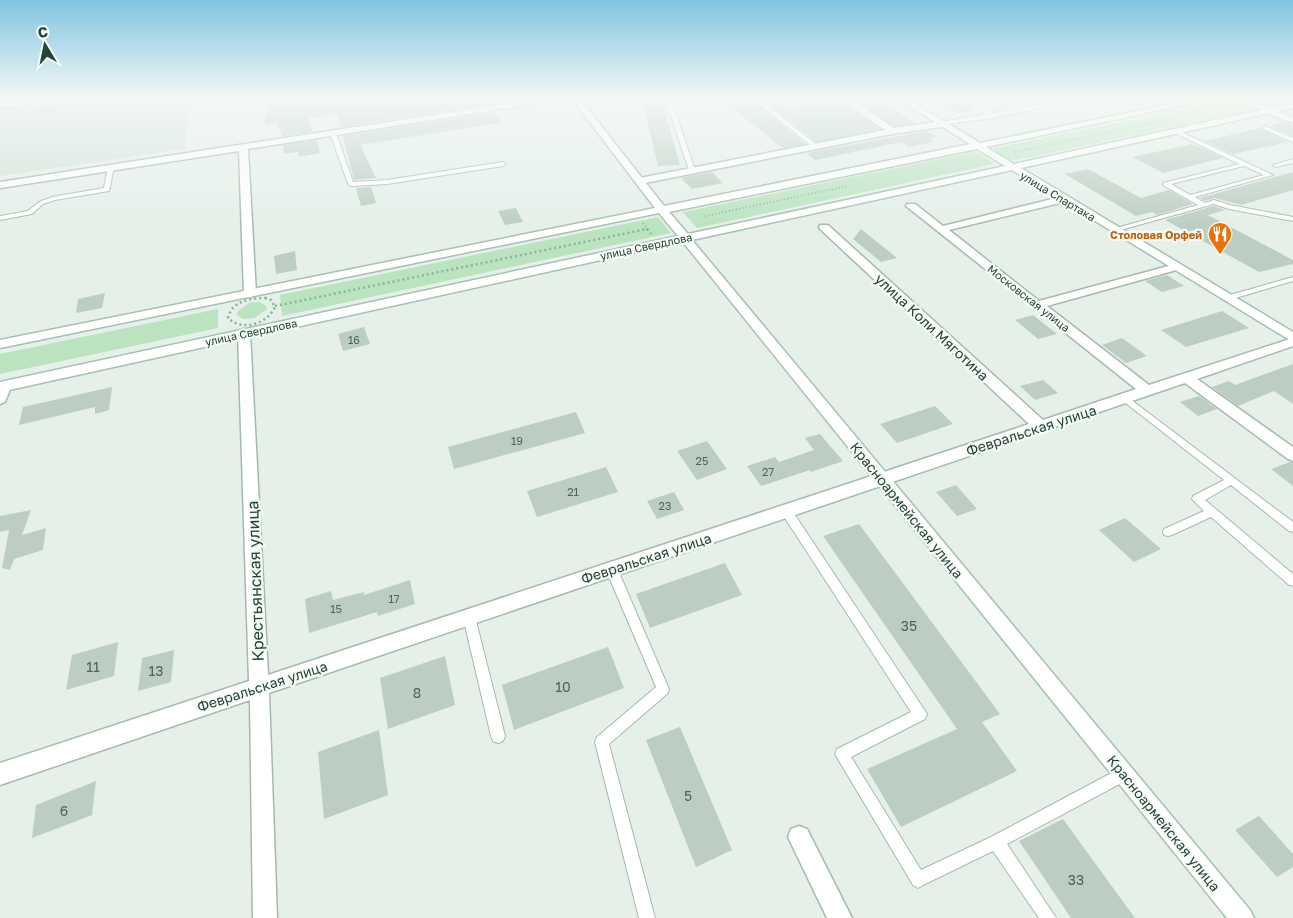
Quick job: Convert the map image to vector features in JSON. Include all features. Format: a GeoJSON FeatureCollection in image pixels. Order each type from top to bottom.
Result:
{"type":"FeatureCollection","features":[{"type":"Feature","properties":{"kind":"street"},"geometry":{"type":"LineString","coordinates":[[0,185],[276,142]]}},
{"type":"Feature","properties":{"kind":"street","name":"Красноармейская улица"},"geometry":{"type":"LineString","coordinates":[[609,142],[662,210],[882,480],[1242,918]]}},
{"type":"Feature","properties":{"kind":"street"},"geometry":{"type":"LineString","coordinates":[[640,181],[836,142]]}},
{"type":"Feature","properties":{"kind":"street","name":"улица Спартака"},"geometry":{"type":"LineString","coordinates":[[971,142],[1293,338]]}},
{"type":"Feature","properties":{"kind":"street"},"geometry":{"type":"LineString","coordinates":[[0,344],[997,142]]}},
{"type":"Feature","properties":{"kind":"street","name":"улица Свердлова"},"geometry":{"type":"LineString","coordinates":[[1,391],[244,333],[1126,142]]}},
{"type":"Feature","properties":{"kind":"street"},"geometry":{"type":"LineString","coordinates":[[243,147],[250,294]]}},
{"type":"Feature","properties":{"kind":"street"},"geometry":{"type":"LineString","coordinates":[[942,229],[1064,199]]}},
{"type":"Feature","properties":{"kind":"street","name":"Московская улица"},"geometry":{"type":"LineString","coordinates":[[911,206],[1148,391]]}},
{"type":"Feature","properties":{"kind":"street","name":"улица Коли Мяготина"},"geometry":{"type":"LineString","coordinates":[[824,227],[1041,427]]}},
{"type":"Feature","properties":{"kind":"street"},"geometry":{"type":"LineString","coordinates":[[1037,305],[1176,267]]}},
{"type":"Feature","properties":{"kind":"street","name":"Крестьянская улица"},"geometry":{"type":"LineString","coordinates":[[244,333],[260,686],[265,918]]}},
{"type":"Feature","properties":{"kind":"street","name":"Февральская улица"},"geometry":{"type":"LineString","coordinates":[[0,774],[1293,342]]}},
{"type":"Feature","properties":{"kind":"street"},"geometry":{"type":"LineString","coordinates":[[1187,378],[1293,455]]}},
{"type":"Feature","properties":{"kind":"street"},"geometry":{"type":"LineString","coordinates":[[799,837],[840,918]]}},
{"type":"Feature","properties":{"kind":"lane"},"geometry":{"type":"LineString","coordinates":[[336,142],[352,184],[387,182],[503,164]]}},
{"type":"Feature","properties":{"kind":"lane"},"geometry":{"type":"LineString","coordinates":[[682,142],[692,170]]}},
{"type":"Feature","properties":{"kind":"lane"},"geometry":{"type":"LineString","coordinates":[[810,142],[815,146]]}},
{"type":"Feature","properties":{"kind":"lane"},"geometry":{"type":"LineString","coordinates":[[1189,197],[1270,176],[1198,142]]}},
{"type":"Feature","properties":{"kind":"lane"},"geometry":{"type":"LineString","coordinates":[[1276,165],[1293,161]]}},
{"type":"Feature","properties":{"kind":"lane"},"geometry":{"type":"LineString","coordinates":[[1204,205],[1165,184],[1245,164]]}},
{"type":"Feature","properties":{"kind":"lane"},"geometry":{"type":"LineString","coordinates":[[0,218],[30,213],[41,203],[54,198],[107,190],[111,168]]}},
{"type":"Feature","properties":{"kind":"lane"},"geometry":{"type":"LineString","coordinates":[[1115,230],[1214,202],[1229,208],[1292,217]]}},
{"type":"Feature","properties":{"kind":"lane"},"geometry":{"type":"LineString","coordinates":[[1229,298],[1293,279]]}},
{"type":"Feature","properties":{"kind":"lane"},"geometry":{"type":"LineString","coordinates":[[1126,398],[1293,528]]}},
{"type":"Feature","properties":{"kind":"lane"},"geometry":{"type":"LineString","coordinates":[[1232,480],[1197,499],[1293,581]]}},
{"type":"Feature","properties":{"kind":"lane"},"geometry":{"type":"LineString","coordinates":[[787,512],[920,714],[842,754],[918,880],[996,842],[1124,774]]}},
{"type":"Feature","properties":{"kind":"lane"},"geometry":{"type":"LineString","coordinates":[[1168,532],[1213,512]]}},
{"type":"Feature","properties":{"kind":"lane"},"geometry":{"type":"LineString","coordinates":[[612,570],[664,689],[602,742],[647,918]]}},
{"type":"Feature","properties":{"kind":"lane"},"geometry":{"type":"LineString","coordinates":[[469,617],[498,736]]}},
{"type":"Feature","properties":{"kind":"lane"},"geometry":{"type":"LineString","coordinates":[[996,842],[1048,918]]}},
{"type":"Feature","properties":{"kind":"path"},"geometry":{"type":"LineString","coordinates":[[1014,152],[1062,142]]}},
{"type":"Feature","properties":{"kind":"path"},"geometry":{"type":"LineString","coordinates":[[705,216],[849,186]]}},
{"type":"Feature","properties":{"kind":"path"},"geometry":{"type":"LineString","coordinates":[[275,306],[270,300],[265,298],[250,299],[236,305],[228,314],[228,318],[235,324],[257,322],[270,315],[275,306],[647,229]]}},
{"type":"Feature","properties":{"kind":"shaded area"},"geometry":{"type":"Polygon","coordinates":[[[0,142],[186,142],[185,149],[0,176],[0,142]]]}},
{"type":"Feature","properties":{"kind":"green space"},"geometry":{"type":"Polygon","coordinates":[[[1024,142],[1102,142],[1017,160],[1008,159],[994,151],[994,148],[1024,142]]]}},
{"type":"Feature","properties":{"kind":"green space"},"geometry":{"type":"Polygon","coordinates":[[[973,152],[982,155],[994,164],[697,228],[683,212],[973,152]]]}},
{"type":"Feature","properties":{"kind":"green space"},"geometry":{"type":"Polygon","coordinates":[[[658,217],[671,233],[282,316],[280,295],[658,217]]]}},
{"type":"Feature","properties":{"kind":"green space"},"geometry":{"type":"Polygon","coordinates":[[[260,302],[267,309],[255,318],[243,319],[237,315],[237,312],[249,303],[260,302]]]}},
{"type":"Feature","properties":{"kind":"green space"},"geometry":{"type":"Polygon","coordinates":[[[218,309],[218,328],[0,374],[0,354],[218,309]]]}},
{"type":"Feature","properties":{"kind":"building"},"geometry":{"type":"Polygon","coordinates":[[[317,142],[320,153],[299,157],[298,152],[284,154],[283,145],[317,142]]]}},
{"type":"Feature","properties":{"kind":"building"},"geometry":{"type":"Polygon","coordinates":[[[344,142],[380,142],[360,145],[376,178],[354,180],[344,142]]]}},
{"type":"Feature","properties":{"kind":"building"},"geometry":{"type":"Polygon","coordinates":[[[652,142],[673,142],[680,165],[658,166],[652,142]]]}},
{"type":"Feature","properties":{"kind":"building"},"geometry":{"type":"Polygon","coordinates":[[[775,142],[803,142],[806,144],[783,148],[775,142]]]}},
{"type":"Feature","properties":{"kind":"building"},"geometry":{"type":"Polygon","coordinates":[[[867,142],[933,142],[909,147],[902,142],[815,160],[806,153],[867,142]]]}},
{"type":"Feature","properties":{"kind":"building"},"geometry":{"type":"Polygon","coordinates":[[[1207,142],[1288,142],[1233,154],[1207,142]]]}},
{"type":"Feature","properties":{"kind":"building"},"geometry":{"type":"Polygon","coordinates":[[[1192,144],[1223,158],[1163,173],[1133,157],[1192,144]]]}},
{"type":"Feature","properties":{"kind":"building"},"geometry":{"type":"Polygon","coordinates":[[[1088,169],[1141,198],[1169,190],[1193,204],[1157,215],[1152,212],[1136,216],[1065,174],[1088,169]]]}},
{"type":"Feature","properties":{"kind":"building"},"geometry":{"type":"Polygon","coordinates":[[[712,172],[723,183],[692,189],[681,178],[712,172]]]}},
{"type":"Feature","properties":{"kind":"building"},"geometry":{"type":"Polygon","coordinates":[[[1293,172],[1293,190],[1241,205],[1215,198],[1205,201],[1200,198],[1293,172]]]}},
{"type":"Feature","properties":{"kind":"building"},"geometry":{"type":"Polygon","coordinates":[[[371,187],[376,203],[361,206],[356,188],[371,187]]]}},
{"type":"Feature","properties":{"kind":"building"},"geometry":{"type":"Polygon","coordinates":[[[1214,206],[1225,210],[1208,215],[1293,260],[1293,264],[1259,272],[1165,220],[1214,206]]]}},
{"type":"Feature","properties":{"kind":"building"},"geometry":{"type":"Polygon","coordinates":[[[516,208],[523,222],[505,225],[498,211],[516,208]]]}},
{"type":"Feature","properties":{"kind":"building"},"geometry":{"type":"Polygon","coordinates":[[[861,229],[897,258],[881,262],[853,239],[861,229]]]}},
{"type":"Feature","properties":{"kind":"building"},"geometry":{"type":"Polygon","coordinates":[[[295,251],[297,270],[276,274],[274,256],[295,251]]]}},
{"type":"Feature","properties":{"kind":"building"},"geometry":{"type":"Polygon","coordinates":[[[1167,275],[1184,286],[1162,292],[1145,281],[1167,275]]]}},
{"type":"Feature","properties":{"kind":"building"},"geometry":{"type":"Polygon","coordinates":[[[105,293],[102,308],[76,313],[78,299],[105,293]]]}},
{"type":"Feature","properties":{"kind":"building"},"geometry":{"type":"Polygon","coordinates":[[[1222,311],[1249,328],[1186,347],[1161,330],[1222,311]]]}},
{"type":"Feature","properties":{"kind":"building"},"geometry":{"type":"Polygon","coordinates":[[[1033,315],[1057,334],[1038,339],[1015,320],[1033,315]]]}},
{"type":"Feature","properties":{"kind":"building"},"geometry":{"type":"Polygon","coordinates":[[[364,327],[370,344],[343,351],[338,334],[364,327]]]}},
{"type":"Feature","properties":{"kind":"building"},"geometry":{"type":"Polygon","coordinates":[[[1122,338],[1147,356],[1126,363],[1102,345],[1122,338]]]}},
{"type":"Feature","properties":{"kind":"building"},"geometry":{"type":"Polygon","coordinates":[[[1293,364],[1293,404],[1274,391],[1238,406],[1212,387],[1229,381],[1235,385],[1293,364]]]}},
{"type":"Feature","properties":{"kind":"building"},"geometry":{"type":"Polygon","coordinates":[[[1043,380],[1058,393],[1035,400],[1020,386],[1043,380]]]}},
{"type":"Feature","properties":{"kind":"building"},"geometry":{"type":"Polygon","coordinates":[[[112,387],[109,410],[95,414],[95,407],[19,425],[23,407],[112,387]]]}},
{"type":"Feature","properties":{"kind":"building"},"geometry":{"type":"Polygon","coordinates":[[[1199,396],[1217,409],[1198,416],[1180,402],[1199,396]]]}},
{"type":"Feature","properties":{"kind":"building"},"geometry":{"type":"Polygon","coordinates":[[[935,406],[953,424],[897,443],[880,424],[935,406]]]}},
{"type":"Feature","properties":{"kind":"building"},"geometry":{"type":"Polygon","coordinates":[[[576,412],[585,433],[454,469],[448,447],[576,412]]]}},
{"type":"Feature","properties":{"kind":"building"},"geometry":{"type":"Polygon","coordinates":[[[820,434],[843,461],[761,486],[747,466],[775,457],[779,462],[814,450],[805,438],[820,434]]]}},
{"type":"Feature","properties":{"kind":"building"},"geometry":{"type":"Polygon","coordinates":[[[707,441],[727,469],[697,480],[677,451],[707,441]]]}},
{"type":"Feature","properties":{"kind":"building"},"geometry":{"type":"Polygon","coordinates":[[[1290,462],[1293,463],[1293,486],[1271,469],[1290,462]]]}},
{"type":"Feature","properties":{"kind":"building"},"geometry":{"type":"Polygon","coordinates":[[[606,467],[618,492],[537,517],[527,491],[606,467]]]}},
{"type":"Feature","properties":{"kind":"building"},"geometry":{"type":"Polygon","coordinates":[[[956,485],[977,509],[957,516],[936,492],[956,485]]]}},
{"type":"Feature","properties":{"kind":"building"},"geometry":{"type":"Polygon","coordinates":[[[674,492],[684,510],[657,519],[647,501],[674,492]]]}},
{"type":"Feature","properties":{"kind":"building"},"geometry":{"type":"Polygon","coordinates":[[[31,510],[22,535],[46,528],[43,550],[14,559],[10,570],[2,568],[9,530],[0,532],[0,516],[31,510]]]}},
{"type":"Feature","properties":{"kind":"building"},"geometry":{"type":"Polygon","coordinates":[[[1125,518],[1161,549],[1134,562],[1099,530],[1125,518]]]}},
{"type":"Feature","properties":{"kind":"building"},"geometry":{"type":"Polygon","coordinates":[[[859,524],[1000,714],[982,722],[1017,771],[901,827],[867,769],[957,729],[823,536],[859,524]]]}},
{"type":"Feature","properties":{"kind":"building"},"geometry":{"type":"Polygon","coordinates":[[[725,563],[742,595],[650,628],[636,594],[725,563]]]}},
{"type":"Feature","properties":{"kind":"building"},"geometry":{"type":"Polygon","coordinates":[[[410,580],[415,604],[378,616],[377,612],[309,633],[305,599],[331,591],[333,600],[364,592],[364,595],[410,580]]]}},
{"type":"Feature","properties":{"kind":"building"},"geometry":{"type":"Polygon","coordinates":[[[118,642],[114,676],[66,690],[72,655],[118,642]]]}},
{"type":"Feature","properties":{"kind":"building"},"geometry":{"type":"Polygon","coordinates":[[[608,647],[624,688],[514,730],[502,685],[608,647]]]}},
{"type":"Feature","properties":{"kind":"building"},"geometry":{"type":"Polygon","coordinates":[[[174,650],[171,682],[138,691],[142,658],[174,650]]]}},
{"type":"Feature","properties":{"kind":"building"},"geometry":{"type":"Polygon","coordinates":[[[445,656],[455,705],[388,729],[380,678],[445,656]]]}},
{"type":"Feature","properties":{"kind":"building"},"geometry":{"type":"Polygon","coordinates":[[[680,727],[732,850],[696,867],[646,740],[680,727]]]}},
{"type":"Feature","properties":{"kind":"building"},"geometry":{"type":"Polygon","coordinates":[[[379,730],[388,795],[324,819],[318,752],[379,730]]]}},
{"type":"Feature","properties":{"kind":"building"},"geometry":{"type":"Polygon","coordinates":[[[96,781],[92,815],[32,838],[36,805],[96,781]]]}},
{"type":"Feature","properties":{"kind":"building"},"geometry":{"type":"Polygon","coordinates":[[[1259,816],[1293,854],[1293,867],[1277,877],[1235,830],[1259,816]]]}},
{"type":"Feature","properties":{"kind":"building"},"geometry":{"type":"Polygon","coordinates":[[[1063,819],[1135,918],[1071,918],[1019,841],[1063,819]]]}},
{"type":"Feature","properties":{"kind":"place","name":"Столовая Орфей"},"geometry":{"type":"Point","coordinates":[1220,255]}}]}
